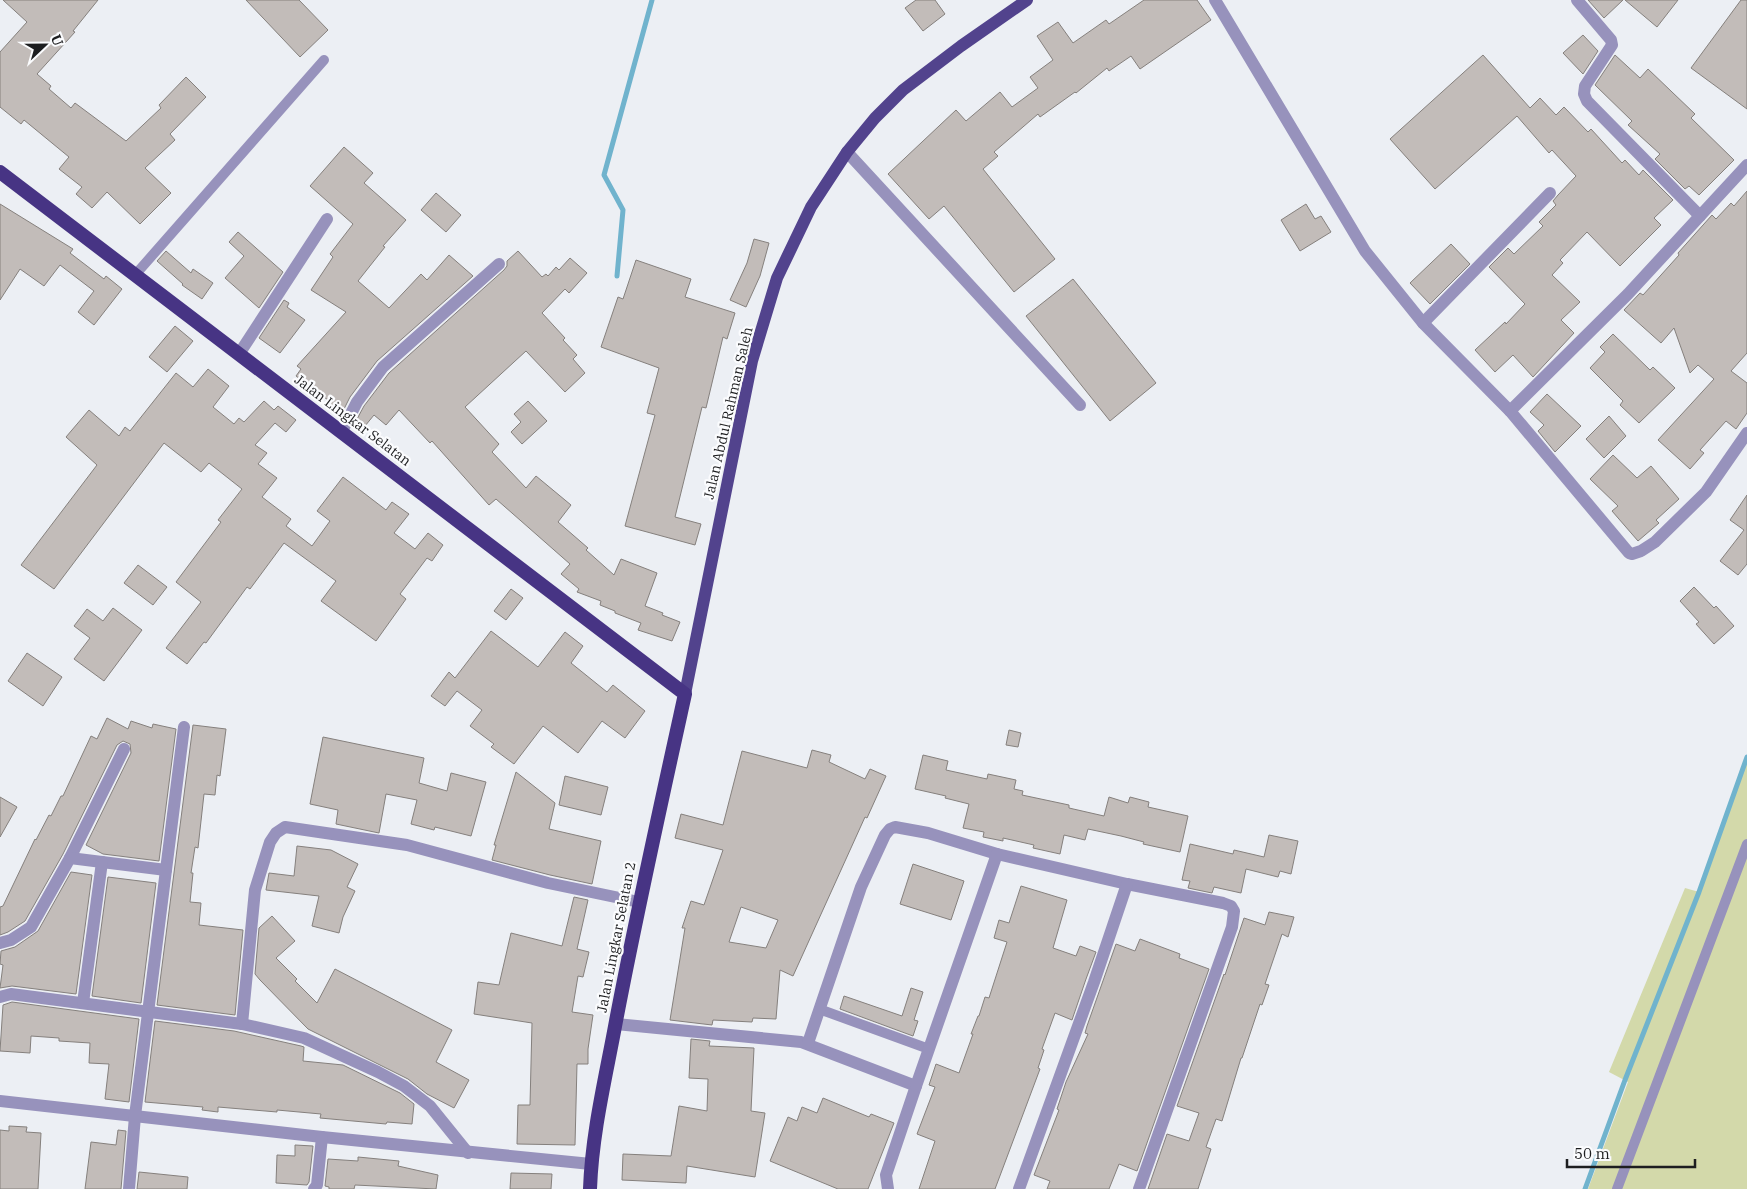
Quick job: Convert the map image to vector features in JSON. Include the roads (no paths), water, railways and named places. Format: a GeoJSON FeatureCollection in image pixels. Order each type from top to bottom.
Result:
{"type":"FeatureCollection","features":[{"type":"Feature","properties":{"kind":"highway","name":"Jalan Lingkar Selatan"},"geometry":{"type":"LineString","coordinates":[[0,172],[685,694]]}},
{"type":"Feature","properties":{"kind":"highway","name":"Jalan Lingkar Selatan 2"},"geometry":{"type":"LineString","coordinates":[[590,1189],[591,1164],[639,902],[685,694]]}},
{"type":"Feature","properties":{"kind":"main road","name":"Jalan Abdul Rahman Saleh"},"geometry":{"type":"LineString","coordinates":[[685,694],[752,361],[777,278],[811,207],[848,152],[875,118],[903,90],[961,46],[1027,0]]}},
{"type":"Feature","properties":{"kind":"street"},"geometry":{"type":"LineString","coordinates":[[1215,0],[1365,251],[1423,324],[1510,412],[1629,552],[1632,554],[1642,551],[1655,542],[1706,492],[1747,433]]}},
{"type":"Feature","properties":{"kind":"street"},"geometry":{"type":"LineString","coordinates":[[1577,0],[1611,40],[1612,45],[1585,86],[1584,94],[1587,101],[1700,216]]}},
{"type":"Feature","properties":{"kind":"street"},"geometry":{"type":"LineString","coordinates":[[848,152],[1080,405]]}},
{"type":"Feature","properties":{"kind":"street"},"geometry":{"type":"LineString","coordinates":[[1510,412],[1628,294],[1747,165]]}},
{"type":"Feature","properties":{"kind":"street"},"geometry":{"type":"LineString","coordinates":[[1423,324],[1550,193]]}},
{"type":"Feature","properties":{"kind":"street"},"geometry":{"type":"LineString","coordinates":[[239,354],[327,218]]}},
{"type":"Feature","properties":{"kind":"street"},"geometry":{"type":"LineString","coordinates":[[342,431],[357,402],[383,368],[500,264]]}},
{"type":"Feature","properties":{"kind":"street"},"geometry":{"type":"LineString","coordinates":[[129,1189],[136,1116],[184,727]]}},
{"type":"Feature","properties":{"kind":"street"},"geometry":{"type":"LineString","coordinates":[[0,943],[11,940],[32,927],[70,858],[124,749]]}},
{"type":"Feature","properties":{"kind":"street"},"geometry":{"type":"LineString","coordinates":[[242,1024],[256,890],[270,842],[276,833],[285,827],[407,845],[548,883],[639,902]]}},
{"type":"Feature","properties":{"kind":"street"},"geometry":{"type":"LineString","coordinates":[[808,1044],[862,887],[885,835],[895,828],[928,833],[997,854],[1230,906],[1234,911],[1234,918],[1140,1189]]}},
{"type":"Feature","properties":{"kind":"street"},"geometry":{"type":"LineString","coordinates":[[888,1189],[886,1175],[997,854]]}},
{"type":"Feature","properties":{"kind":"street"},"geometry":{"type":"LineString","coordinates":[[70,858],[166,870]]}},
{"type":"Feature","properties":{"kind":"street"},"geometry":{"type":"LineString","coordinates":[[83,1003],[102,862]]}},
{"type":"Feature","properties":{"kind":"street"},"geometry":{"type":"LineString","coordinates":[[1019,1189],[1094,982],[1126,884]]}},
{"type":"Feature","properties":{"kind":"street"},"geometry":{"type":"LineString","coordinates":[[0,997],[12,994],[242,1024],[304,1038],[404,1086],[430,1106],[468,1153]]}},
{"type":"Feature","properties":{"kind":"street"},"geometry":{"type":"LineString","coordinates":[[616,1024],[808,1044],[916,1086]]}},
{"type":"Feature","properties":{"kind":"street"},"geometry":{"type":"LineString","coordinates":[[0,1101],[468,1153],[591,1164]]}},
{"type":"Feature","properties":{"kind":"street"},"geometry":{"type":"LineString","coordinates":[[314,1189],[317,1185],[322,1137]]}},
{"type":"Feature","properties":{"kind":"lane"},"geometry":{"type":"LineString","coordinates":[[135,275],[324,60]]}},
{"type":"Feature","properties":{"kind":"lane"},"geometry":{"type":"LineString","coordinates":[[1617,1189],[1747,844]]}},
{"type":"Feature","properties":{"kind":"lane"},"geometry":{"type":"LineString","coordinates":[[820,1009],[929,1049]]}},
{"type":"Feature","properties":{"kind":"waterway"},"geometry":{"type":"LineString","coordinates":[[617,276],[623,210],[604,175],[652,0]]}},
{"type":"Feature","properties":{"kind":"waterway"},"geometry":{"type":"LineString","coordinates":[[1585,1189],[1625,1080],[1699,892],[1747,757]]}}]}
